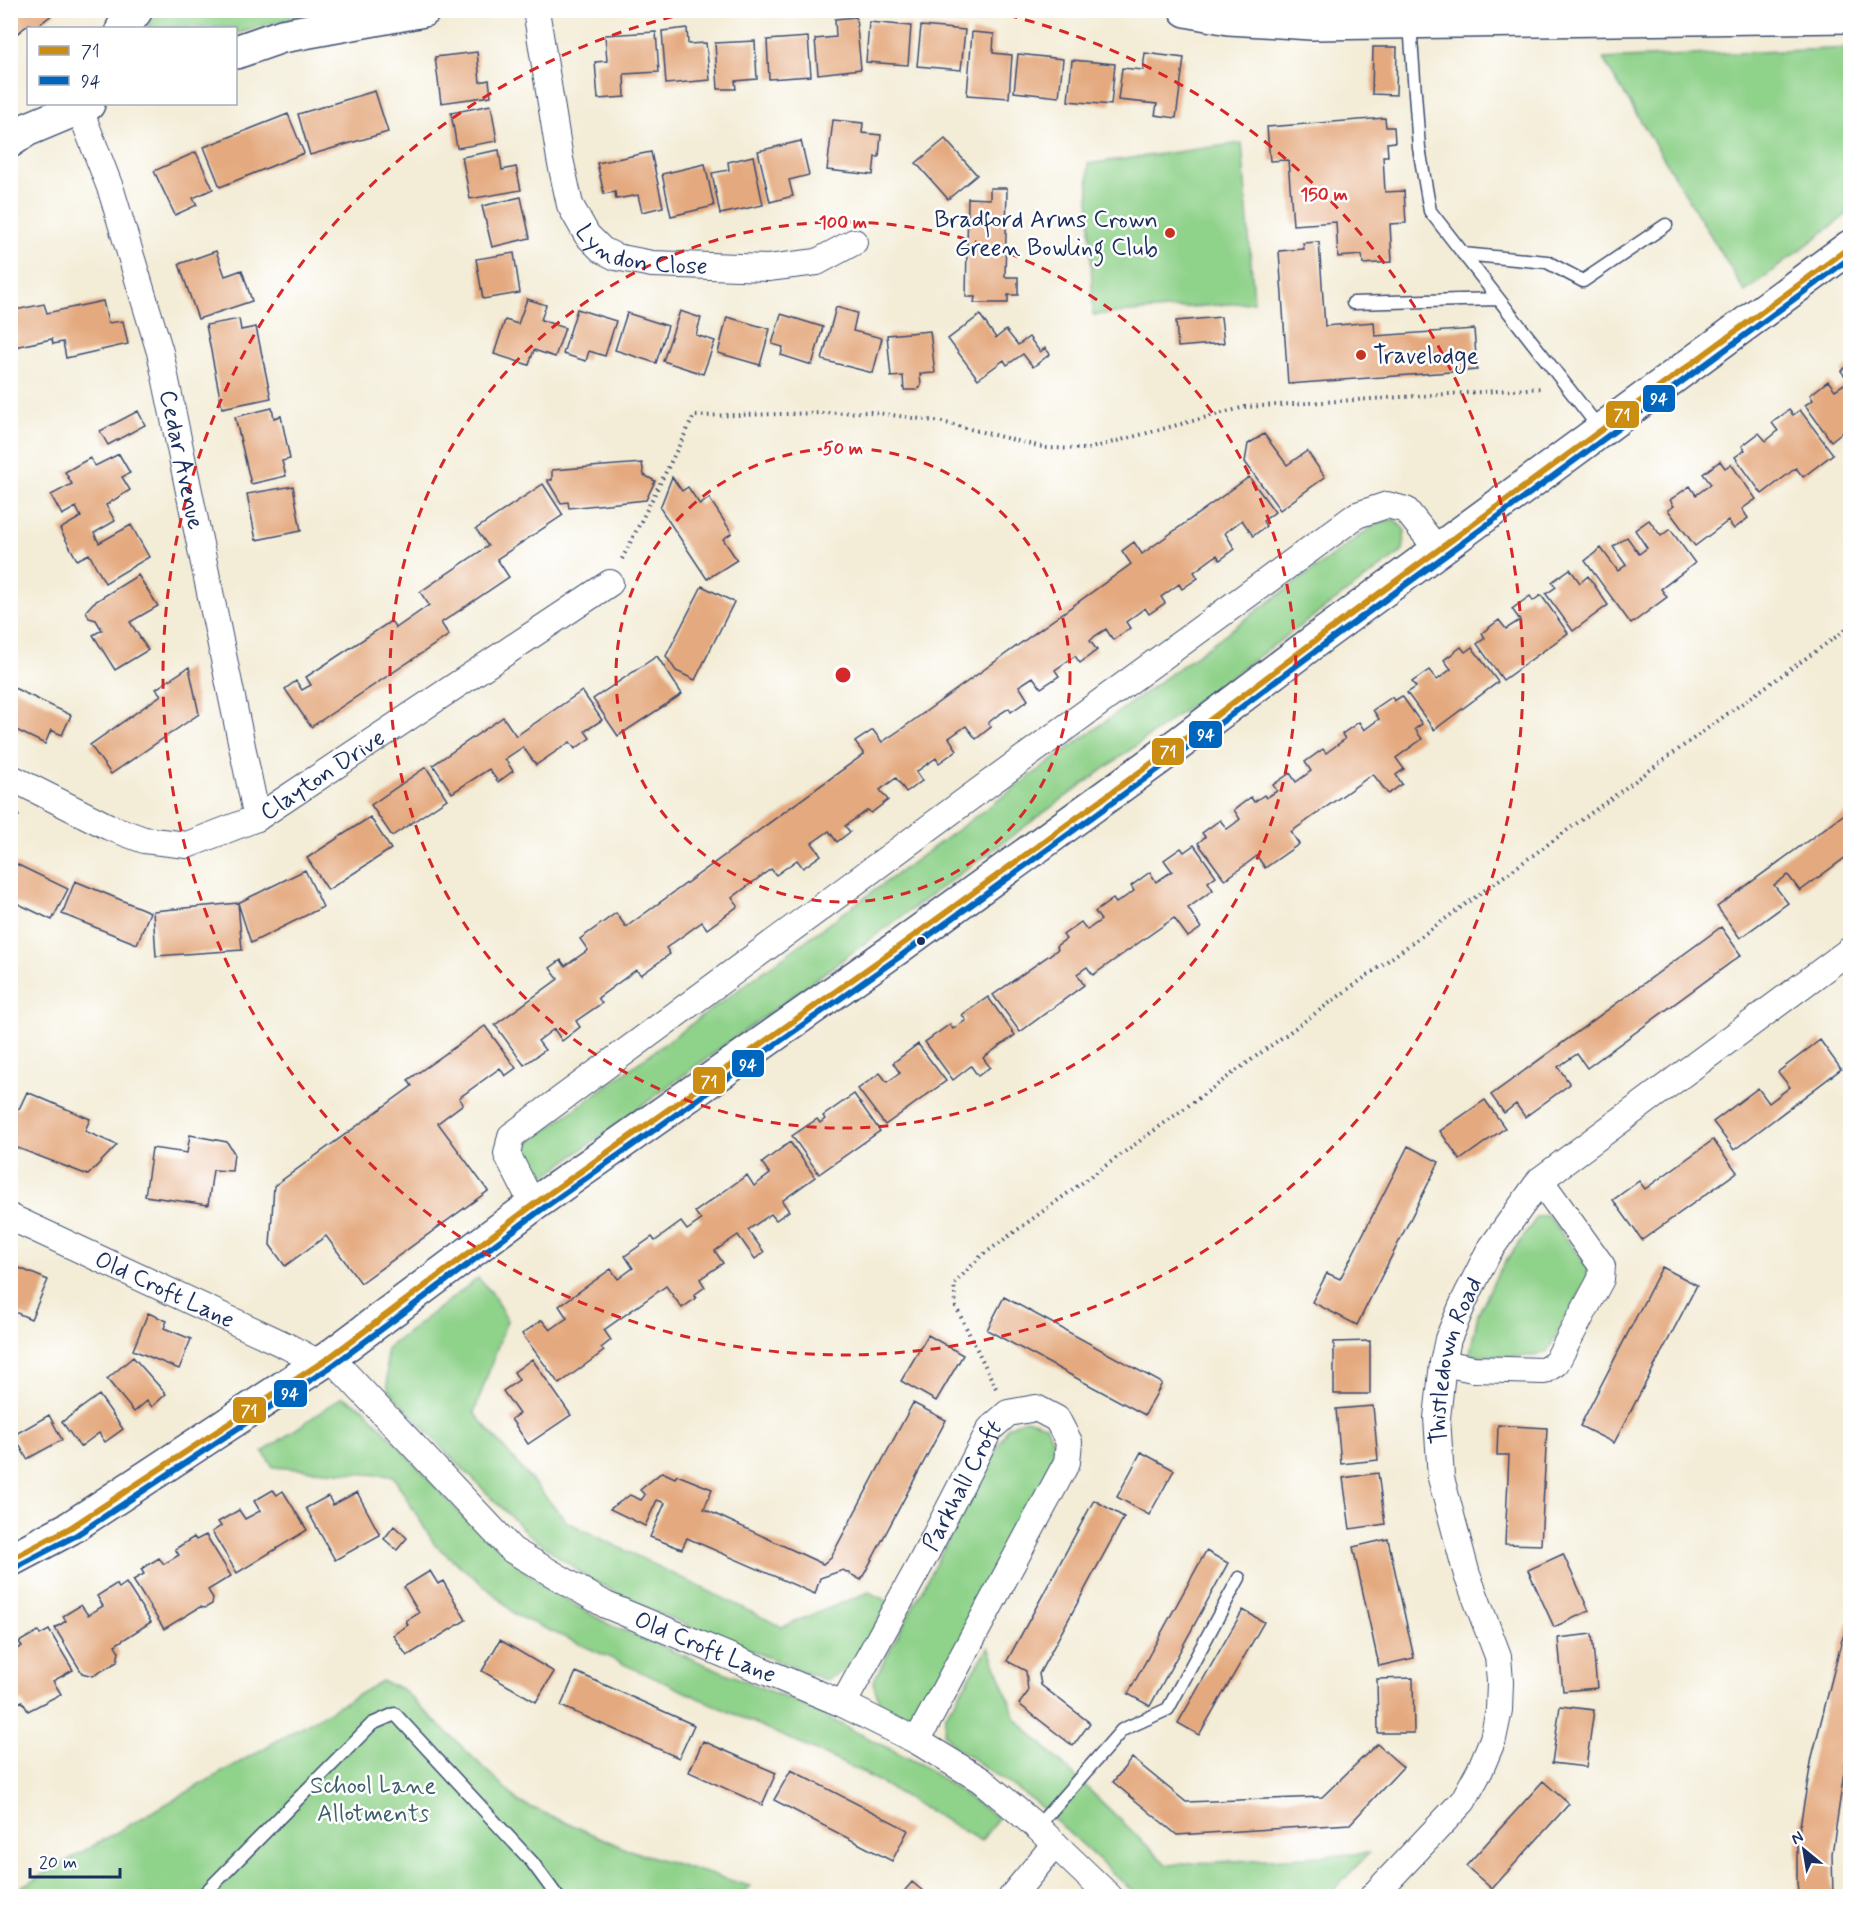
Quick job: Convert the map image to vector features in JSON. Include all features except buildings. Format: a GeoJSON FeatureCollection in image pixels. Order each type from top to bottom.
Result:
{"type":"FeatureCollection","features":[{"type":"Feature","properties":{"kind":"main road"},"geometry":{"type":"LineString","coordinates":[[124,27],[136,10]]}},
{"type":"Feature","properties":{"kind":"main road"},"geometry":{"type":"LineString","coordinates":[[237,52],[282,36],[424,10]]}},
{"type":"Feature","properties":{"kind":"main road"},"geometry":{"type":"LineString","coordinates":[[1186,10],[1229,18],[1310,17],[1410,22],[1851,16]]}},
{"type":"Feature","properties":{"kind":"main road"},"geometry":{"type":"LineString","coordinates":[[18,135],[71,105]]}},
{"type":"Feature","properties":{"kind":"main road"},"geometry":{"type":"LineString","coordinates":[[10,1560],[70,1528],[325,1360],[534,1205],[1181,742],[1851,247]]}},
{"type":"Feature","properties":{"kind":"street","name":"Lyndon Close"},"geometry":{"type":"LineString","coordinates":[[536,10],[560,159],[570,205],[587,236],[602,250],[616,257],[652,264],[768,268],[817,262],[854,242]]}},
{"type":"Feature","properties":{"kind":"street","name":"Cedar Avenue"},"geometry":{"type":"LineString","coordinates":[[73,105],[111,190],[160,352],[257,818]]}},
{"type":"Feature","properties":{"kind":"street"},"geometry":{"type":"LineString","coordinates":[[534,1205],[507,1154],[511,1136],[1347,522],[1357,515],[1387,505],[1406,510],[1438,550]]}},
{"type":"Feature","properties":{"kind":"street","name":"Clayton Drive"},"geometry":{"type":"LineString","coordinates":[[10,777],[109,827],[144,840],[187,845],[257,818],[610,583]]}},
{"type":"Feature","properties":{"kind":"street","name":"Thistledown Road"},"geometry":{"type":"LineString","coordinates":[[1373,1896],[1463,1801],[1493,1740],[1499,1710],[1498,1656],[1467,1575],[1441,1478],[1437,1418],[1443,1363],[1452,1329],[1489,1251],[1540,1180],[1851,950]]}},
{"type":"Feature","properties":{"kind":"street"},"geometry":{"type":"LineString","coordinates":[[1443,1363],[1473,1369],[1544,1371],[1556,1363],[1602,1279],[1602,1266],[1540,1180]]}},
{"type":"Feature","properties":{"kind":"street","name":"Old Croft Lane"},"geometry":{"type":"LineString","coordinates":[[10,1217],[287,1346],[325,1360],[512,1550],[606,1605],[843,1704],[917,1741],[981,1780],[1046,1835],[1109,1896]]}},
{"type":"Feature","properties":{"kind":"street","name":"Parkhall Croft"},"geometry":{"type":"LineString","coordinates":[[843,1704],[922,1561],[990,1429],[1008,1413],[1036,1408],[1057,1419],[1069,1442],[1067,1462],[917,1741]]}},
{"type":"Feature","properties":{"kind":"street"},"geometry":{"type":"LineString","coordinates":[[1012,1896],[1046,1835]]}},
{"type":"Feature","properties":{"kind":"lane"},"geometry":{"type":"LineString","coordinates":[[1410,22],[1419,148],[1430,211],[1601,430]]}},
{"type":"Feature","properties":{"kind":"lane"},"geometry":{"type":"LineString","coordinates":[[1463,254],[1547,262],[1583,281],[1666,225]]}},
{"type":"Feature","properties":{"kind":"lane"},"geometry":{"type":"LineString","coordinates":[[1353,303],[1498,299]]}},
{"type":"Feature","properties":{"kind":"lane"},"geometry":{"type":"LineString","coordinates":[[1046,1835],[1122,1730],[1168,1709],[1239,1578]]}},
{"type":"Feature","properties":{"kind":"lane"},"geometry":{"type":"LineString","coordinates":[[202,1896],[372,1724],[395,1714],[532,1862],[557,1896]]}},
{"type":"Feature","properties":{"kind":"path"},"geometry":{"type":"LineString","coordinates":[[610,583],[694,416],[870,412],[942,422],[1046,448],[1087,449],[1245,407],[1568,386]]}},
{"type":"Feature","properties":{"kind":"path"},"geometry":{"type":"LineString","coordinates":[[1008,1413],[956,1307],[954,1284],[980,1257],[1730,712],[1851,627]]}},
{"type":"Feature","properties":{"kind":"green space"},"geometry":{"type":"Polygon","coordinates":[[[159,11],[315,11],[237,34],[237,27],[146,27],[159,11]]]}},
{"type":"Feature","properties":{"kind":"green space"},"geometry":{"type":"Polygon","coordinates":[[[1850,48],[1850,212],[1745,292],[1603,59],[1850,48]]]}},
{"type":"Feature","properties":{"kind":"green space","name":"Bradford Arms Crown Green Bowling Club"},"geometry":{"type":"Polygon","coordinates":[[[1242,143],[1254,302],[1093,315],[1088,164],[1242,143]]]}},
{"type":"Feature","properties":{"kind":"green space"},"geometry":{"type":"Polygon","coordinates":[[[1394,519],[1405,530],[1403,551],[544,1177],[525,1161],[523,1147],[1376,524],[1394,519]]]}},
{"type":"Feature","properties":{"kind":"green space"},"geometry":{"type":"Polygon","coordinates":[[[1547,1215],[1592,1272],[1547,1352],[1534,1356],[1477,1356],[1470,1353],[1478,1314],[1498,1273],[1537,1217],[1547,1215]]]}},
{"type":"Feature","properties":{"kind":"green space"},"geometry":{"type":"Polygon","coordinates":[[[478,1278],[492,1293],[507,1320],[474,1413],[567,1522],[782,1627],[869,1592],[889,1602],[852,1667],[825,1680],[652,1611],[588,1578],[527,1533],[443,1449],[388,1389],[386,1349],[478,1278]]]}},
{"type":"Feature","properties":{"kind":"green space"},"geometry":{"type":"Polygon","coordinates":[[[342,1397],[364,1408],[465,1519],[547,1589],[610,1625],[796,1702],[920,1764],[998,1818],[981,1841],[860,1771],[515,1615],[501,1600],[435,1545],[393,1476],[273,1467],[263,1452],[342,1397]]]}},
{"type":"Feature","properties":{"kind":"green space"},"geometry":{"type":"Polygon","coordinates":[[[1026,1419],[1046,1425],[1059,1456],[926,1707],[909,1717],[881,1708],[873,1682],[1008,1427],[1026,1419]]]}},
{"type":"Feature","properties":{"kind":"green space"},"geometry":{"type":"Polygon","coordinates":[[[989,1647],[1016,1719],[1167,1865],[1369,1853],[1328,1896],[1138,1896],[1035,1802],[953,1745],[944,1733],[945,1717],[989,1647]]]}},
{"type":"Feature","properties":{"kind":"green space","name":"School Lane Allotments"},"geometry":{"type":"Polygon","coordinates":[[[382,1681],[402,1689],[519,1802],[626,1849],[750,1886],[740,1896],[11,1896],[10,1893],[382,1681]]]}},
{"type":"Feature","properties":{"kind":"transit line","name":"71"},"geometry":{"type":"LineString","coordinates":[[10,1560],[70,1528],[330,1357],[533,1205],[897,948],[1181,742],[1850,247]]}},
{"type":"Feature","properties":{"kind":"transit line","name":"94"},"geometry":{"type":"LineString","coordinates":[[14,1568],[75,1536],[335,1364],[538,1212],[902,955],[1186,749],[1329,641],[1850,258]]}},
{"type":"Feature","properties":{"kind":"place","name":"Bradford Arms Crown Green Bowling Club"},"geometry":{"type":"Point","coordinates":[1170,233]}},
{"type":"Feature","properties":{"kind":"place","name":"Travelodge"},"geometry":{"type":"Point","coordinates":[1361,355]}}]}
